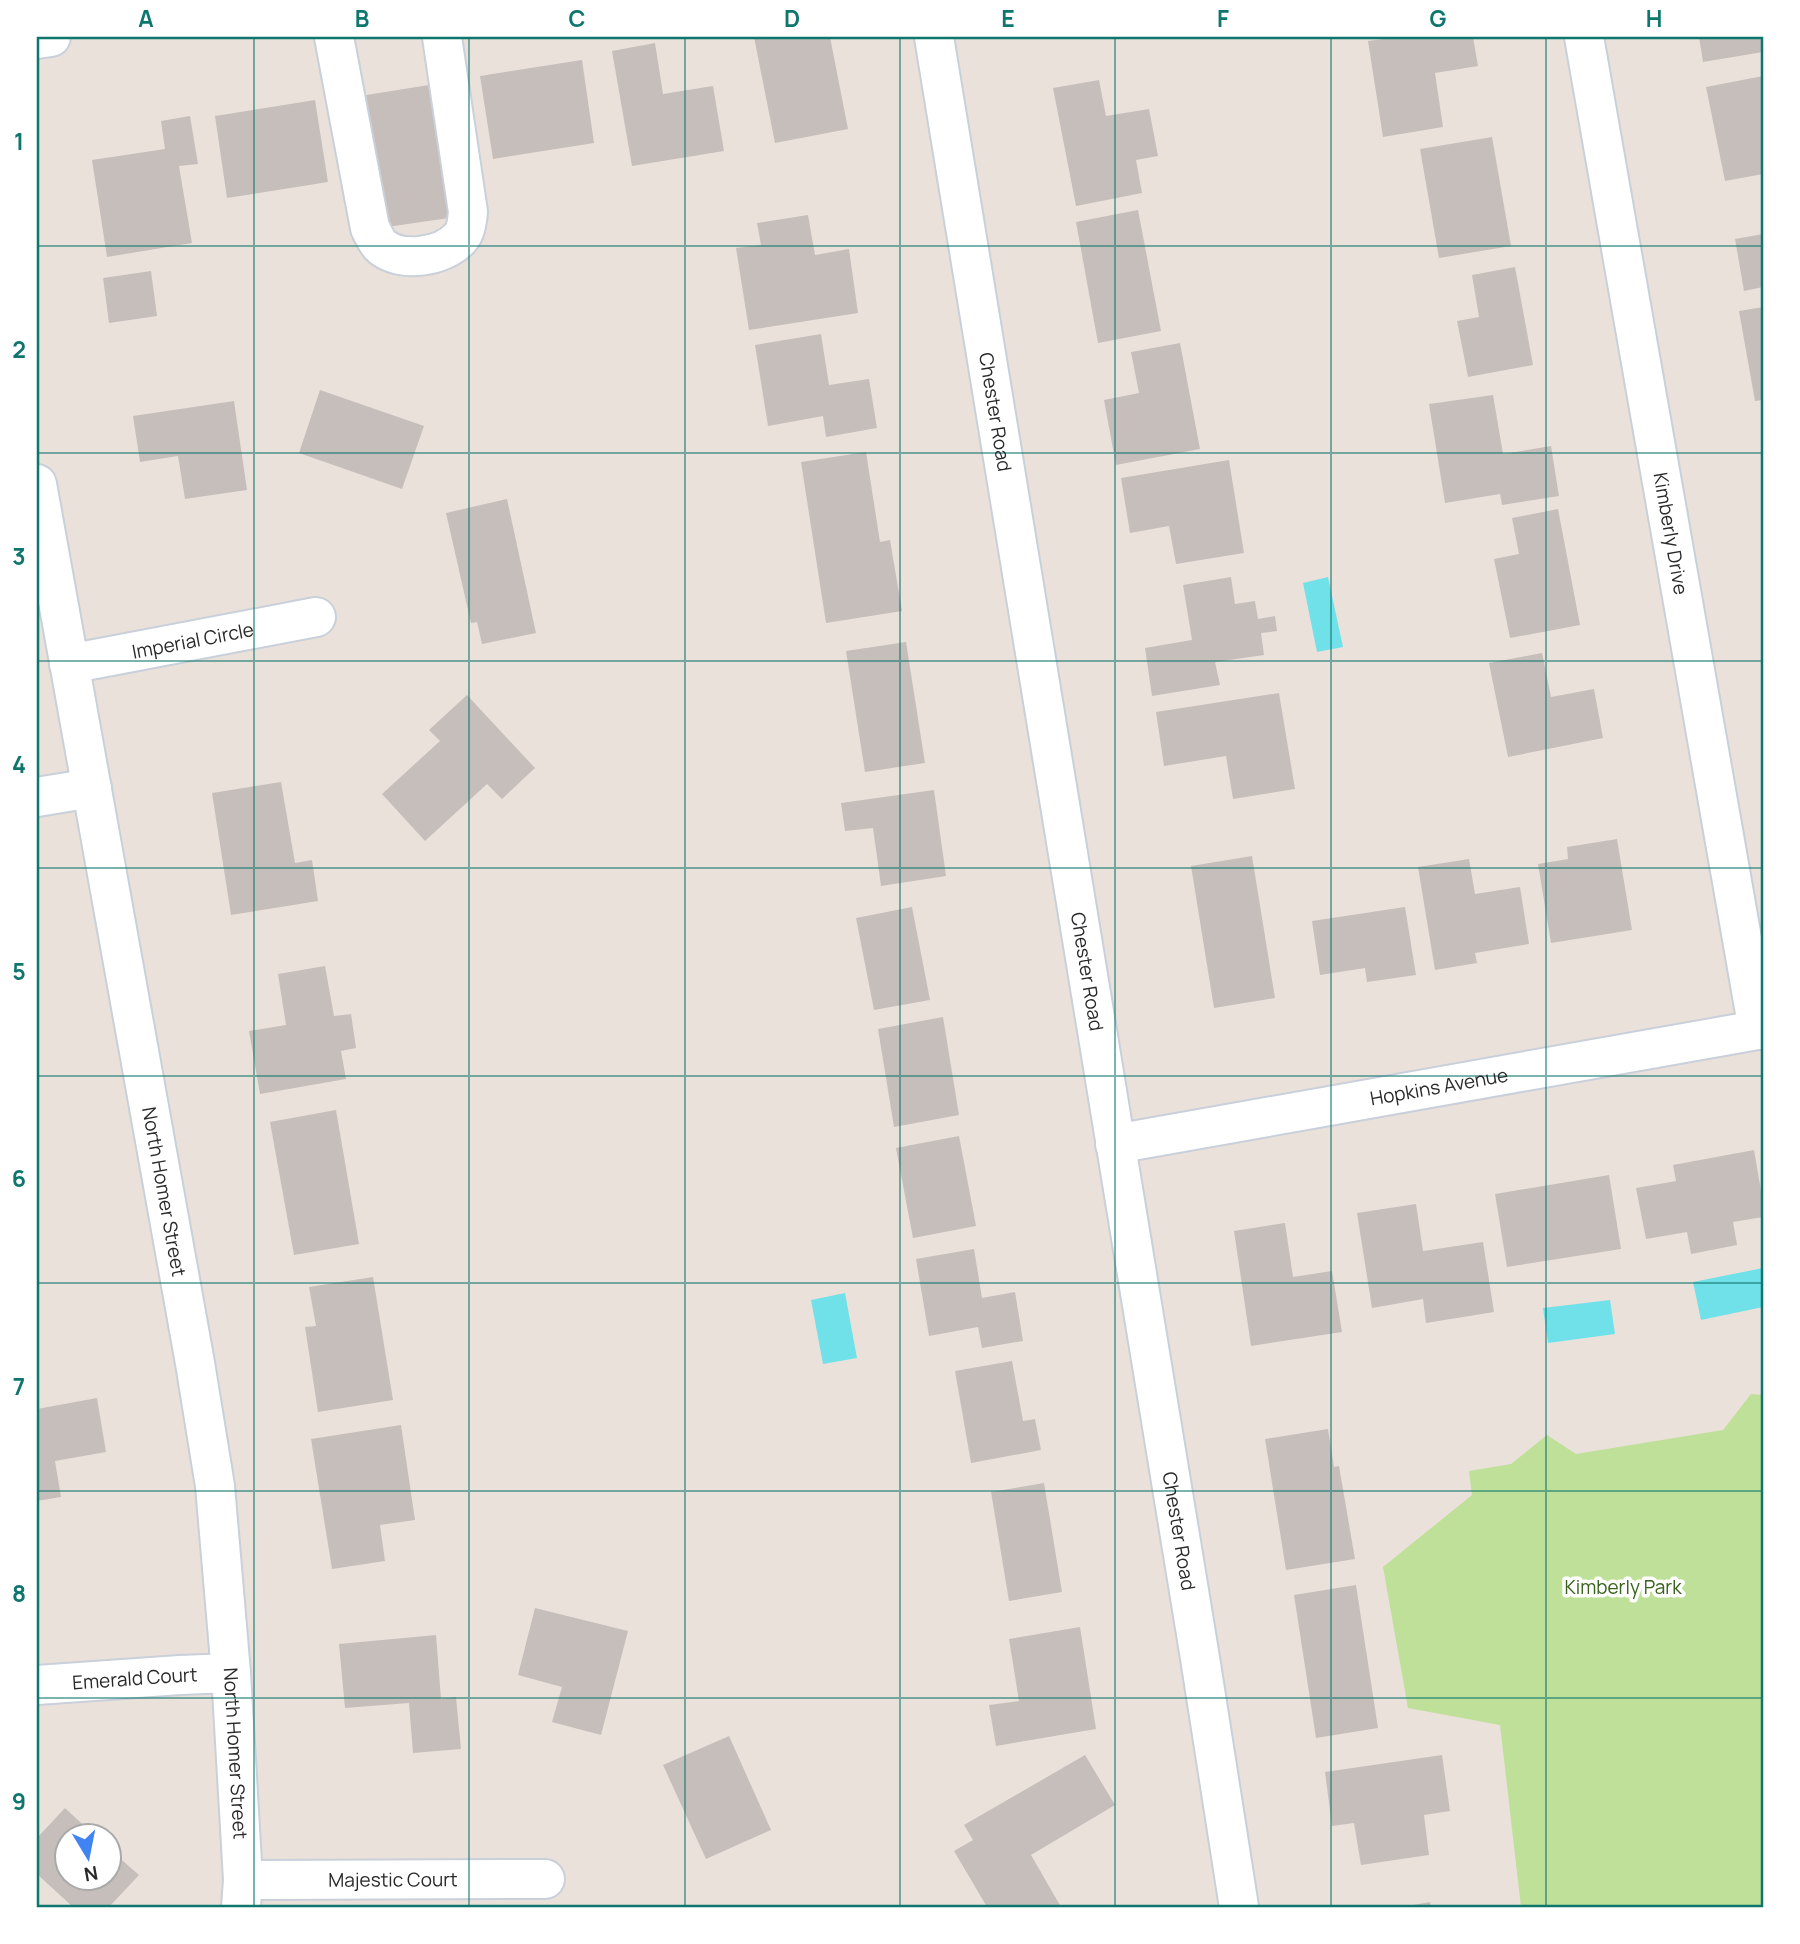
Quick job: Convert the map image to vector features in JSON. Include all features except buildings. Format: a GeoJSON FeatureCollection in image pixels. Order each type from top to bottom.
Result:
{"type":"FeatureCollection","features":[{"type":"Feature","properties":{"kind":"street"},"geometry":{"type":"LineString","coordinates":[[37,39],[51,37]]}},
{"type":"Feature","properties":{"kind":"street"},"geometry":{"type":"LineString","coordinates":[[334,37],[370,228],[384,248],[401,256],[427,255],[447,247],[460,238],[466,226],[468,212],[442,37]]}},
{"type":"Feature","properties":{"kind":"street","name":"Chester Road"},"geometry":{"type":"LineString","coordinates":[[934,37],[1239,1907]]}},
{"type":"Feature","properties":{"kind":"street","name":"Kimberly Drive"},"geometry":{"type":"LineString","coordinates":[[1584,37],[1761,1029]]}},
{"type":"Feature","properties":{"kind":"street","name":"North Homer Street"},"geometry":{"type":"LineString","coordinates":[[37,484],[213,1472],[232,1674],[242,1894]]}},
{"type":"Feature","properties":{"kind":"street","name":"Imperial Circle"},"geometry":{"type":"LineString","coordinates":[[69,664],[316,617]]}},
{"type":"Feature","properties":{"kind":"street"},"geometry":{"type":"LineString","coordinates":[[37,797],[92,788]]}},
{"type":"Feature","properties":{"kind":"street","name":"Hopkins Avenue"},"geometry":{"type":"LineString","coordinates":[[1115,1144],[1761,1029]]}},
{"type":"Feature","properties":{"kind":"street","name":"Emerald Court"},"geometry":{"type":"LineString","coordinates":[[37,1685],[232,1674]]}},
{"type":"Feature","properties":{"kind":"street","name":"Majestic Court"},"geometry":{"type":"LineString","coordinates":[[242,1894],[545,1878]]}},
{"type":"Feature","properties":{"kind":"green space","name":"Kimberly Park"},"geometry":{"type":"Polygon","coordinates":[[[1751,1394],[1763,1395],[1763,1907],[1521,1907],[1500,1725],[1408,1708],[1383,1567],[1472,1495],[1469,1471],[1511,1464],[1547,1435],[1576,1454],[1723,1430],[1751,1394]]]}},
{"type":"Feature","properties":{"kind":"water"},"geometry":{"type":"Polygon","coordinates":[[[1328,577],[1343,647],[1317,652],[1303,583],[1328,577]]]}},
{"type":"Feature","properties":{"kind":"water"},"geometry":{"type":"Polygon","coordinates":[[[1763,1268],[1763,1307],[1701,1320],[1693,1282],[1763,1268]]]}},
{"type":"Feature","properties":{"kind":"water"},"geometry":{"type":"Polygon","coordinates":[[[845,1293],[857,1358],[823,1364],[811,1300],[845,1293]]]}},
{"type":"Feature","properties":{"kind":"water"},"geometry":{"type":"Polygon","coordinates":[[[1610,1300],[1615,1334],[1548,1343],[1543,1308],[1610,1300]]]}}]}
